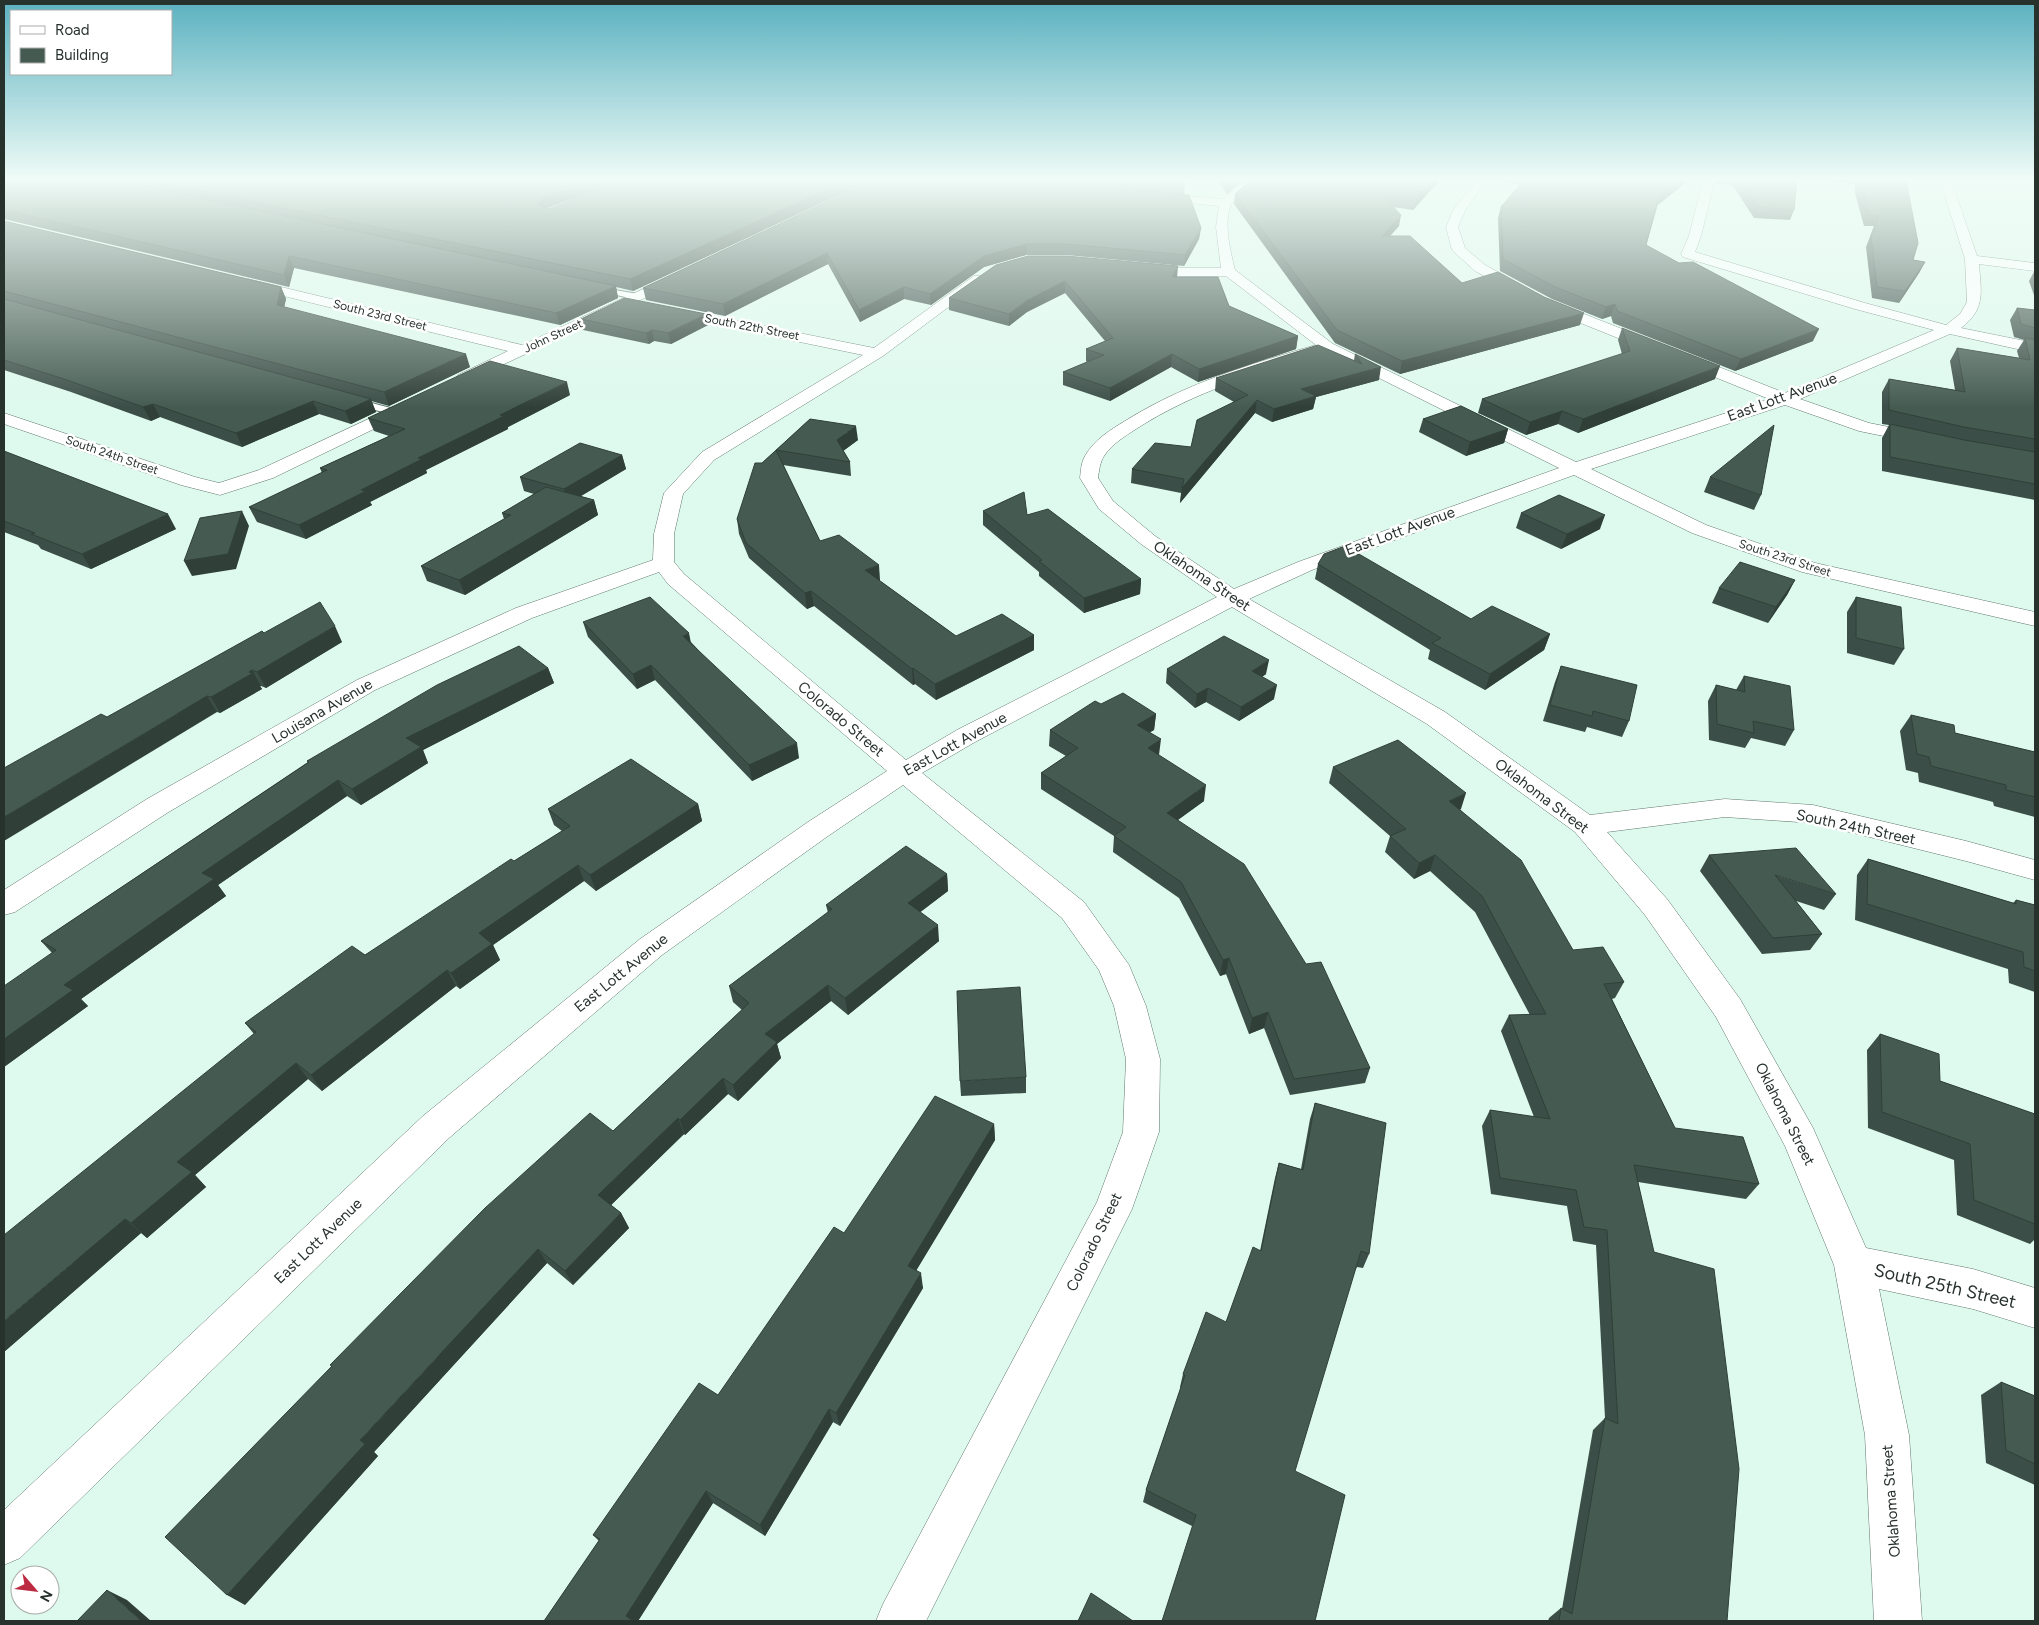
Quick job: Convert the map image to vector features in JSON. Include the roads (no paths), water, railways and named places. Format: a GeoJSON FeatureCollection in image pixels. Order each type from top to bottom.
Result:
{"type":"FeatureCollection","features":[{"type":"Feature","properties":{"kind":"street"},"geometry":{"type":"LineString","coordinates":[[1115,266],[1174,272],[1229,272],[1225,256]]}},
{"type":"Feature","properties":{"kind":"street"},"geometry":{"type":"LineString","coordinates":[[1466,256],[1480,268],[1546,304],[1785,398],[1865,427],[1938,443]]}},
{"type":"Feature","properties":{"kind":"street"},"geometry":{"type":"LineString","coordinates":[[1694,256],[1869,308],[2035,348]]}},
{"type":"Feature","properties":{"kind":"street","name":"East Lott Avenue"},"geometry":{"type":"LineString","coordinates":[[4,1542],[436,1127],[651,947],[818,829],[904,772],[966,736],[1232,598],[1305,566],[1576,468],[1785,398],[1950,329],[1966,317],[1974,302],[1971,256]]}},
{"type":"Feature","properties":{"kind":"street"},"geometry":{"type":"LineString","coordinates":[[1972,259],[2035,267]]}},
{"type":"Feature","properties":{"kind":"street"},"geometry":{"type":"LineString","coordinates":[[663,563],[664,534],[674,493],[708,456],[877,353],[990,272],[999,269]]}},
{"type":"Feature","properties":{"kind":"street","name":"John Street"},"geometry":{"type":"LineString","coordinates":[[454,383],[523,350],[641,303],[690,272]]}},
{"type":"Feature","properties":{"kind":"street","name":"South 23rd Street"},"geometry":{"type":"LineString","coordinates":[[1229,272],[1328,347],[1699,529],[1809,568],[2035,620]]}},
{"type":"Feature","properties":{"kind":"street","name":"South 23rd Street"},"geometry":{"type":"LineString","coordinates":[[235,280],[523,350]]}},
{"type":"Feature","properties":{"kind":"street","name":"South 22th Street"},"geometry":{"type":"LineString","coordinates":[[641,303],[877,353]]}},
{"type":"Feature","properties":{"kind":"street","name":"Oklahoma Street"},"geometry":{"type":"LineString","coordinates":[[1328,347],[1238,373],[1191,392],[1140,418],[1110,439],[1093,458],[1089,478],[1106,505],[1148,540],[1232,598],[1436,718],[1584,825],[1656,908],[1728,1008],[1800,1139],[1854,1266],[1887,1435],[1898,1621]]}},
{"type":"Feature","properties":{"kind":"street"},"geometry":{"type":"LineString","coordinates":[[394,412],[420,400]]}},
{"type":"Feature","properties":{"kind":"street","name":"South 24th Street"},"geometry":{"type":"LineString","coordinates":[[4,418],[188,481],[220,489],[266,474],[394,412]]}},
{"type":"Feature","properties":{"kind":"street","name":"Colorado Street"},"geometry":{"type":"LineString","coordinates":[[663,563],[676,579],[904,772],[1073,910],[1113,965],[1130,1006],[1143,1059],[1141,1132],[1113,1209],[900,1621]]}},
{"type":"Feature","properties":{"kind":"street","name":"Louisana Avenue"},"geometry":{"type":"LineString","coordinates":[[4,904],[158,806],[366,685],[524,613],[663,563]]}},
{"type":"Feature","properties":{"kind":"street","name":"South 24th Street"},"geometry":{"type":"LineString","coordinates":[[1584,825],[1725,808],[1813,814],[1966,851],[2035,870]]}},
{"type":"Feature","properties":{"kind":"street","name":"South 25th Street"},"geometry":{"type":"LineString","coordinates":[[1854,1266],[1973,1289],[2035,1308]]}},
{"type":"Feature","properties":{"kind":"lane"},"geometry":{"type":"LineString","coordinates":[[589,286],[641,303]]}},
{"type":"Feature","properties":{"kind":"lane"},"geometry":{"type":"LineString","coordinates":[[347,399],[394,412]]}}]}
